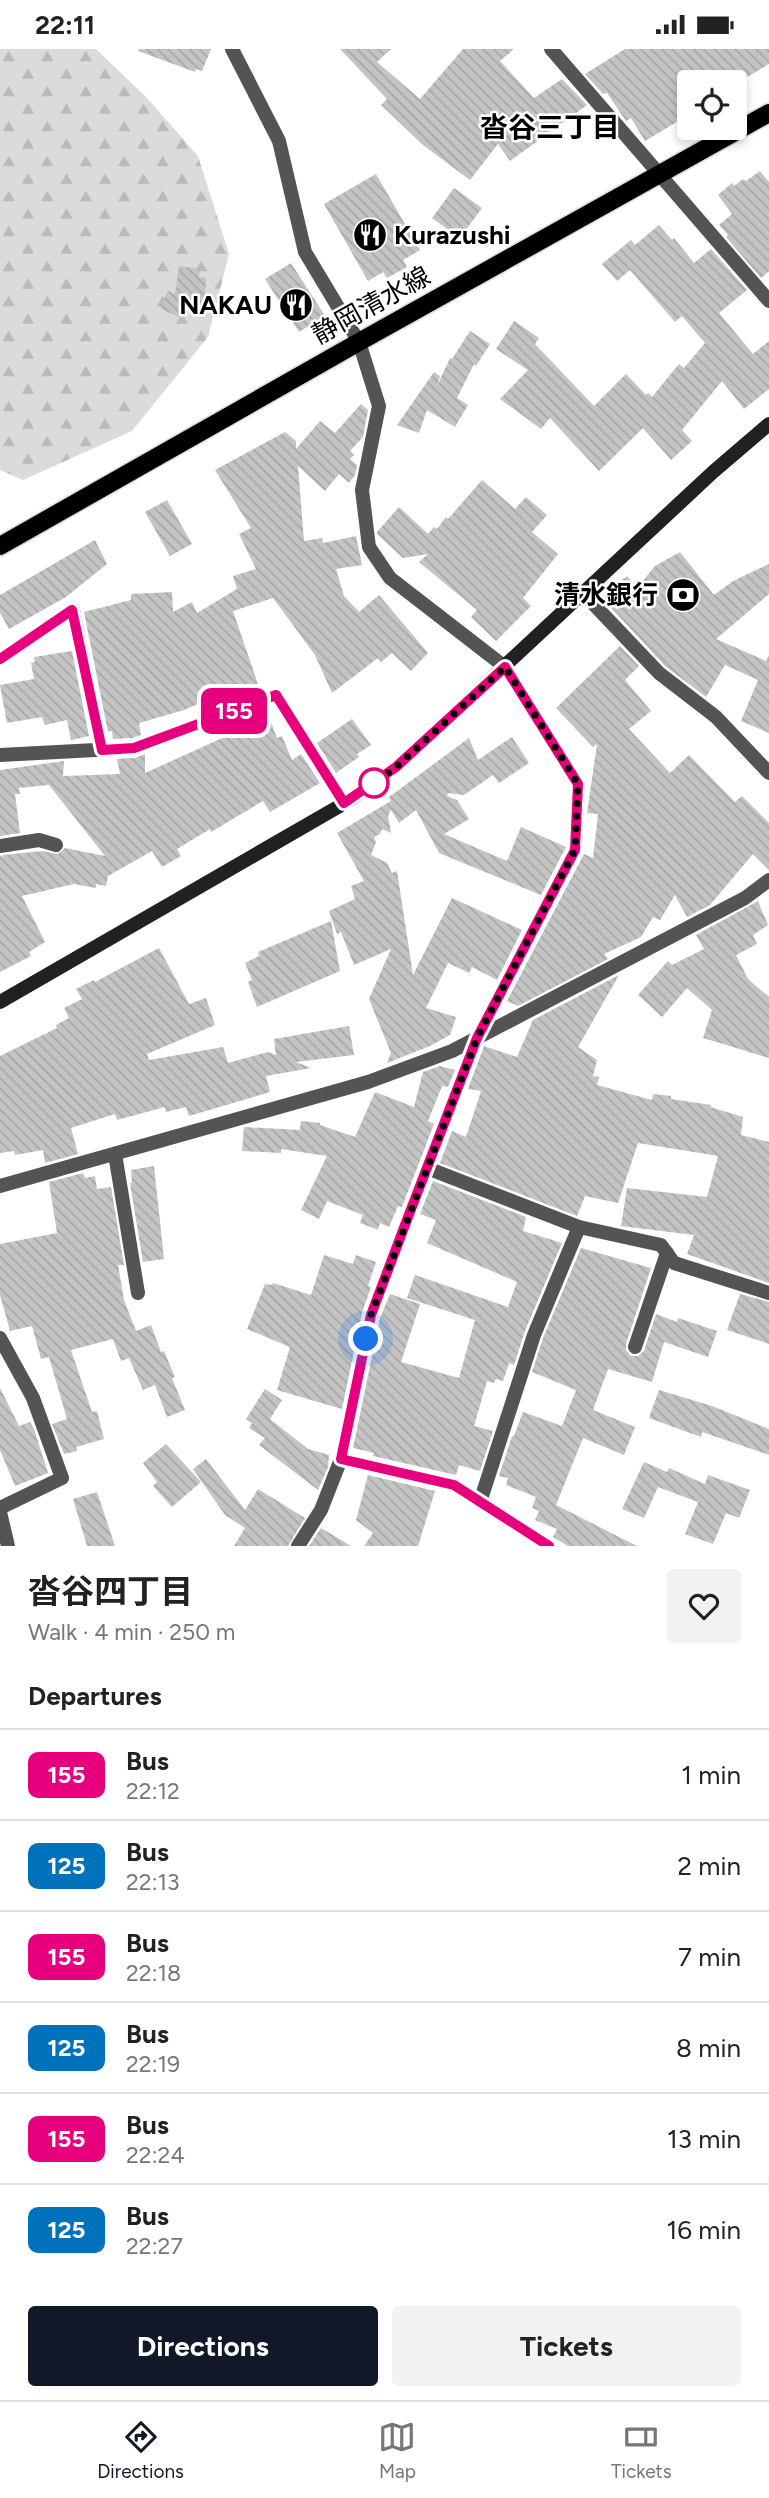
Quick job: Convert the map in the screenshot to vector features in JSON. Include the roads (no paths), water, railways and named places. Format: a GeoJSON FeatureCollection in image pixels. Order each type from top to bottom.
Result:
{"type":"FeatureCollection","features":[{"type":"Feature","properties":{"kind":"main road","name":"静岡清水線"},"geometry":{"type":"LineString","coordinates":[[0,546],[769,113]]}},
{"type":"Feature","properties":{"kind":"street"},"geometry":{"type":"LineString","coordinates":[[232,49],[279,141],[305,252],[359,342],[379,406],[362,490],[369,547],[390,578],[505,667],[578,784],[575,850],[477,1038],[371,1315],[341,1459],[321,1510],[298,1546]]}},
{"type":"Feature","properties":{"kind":"street"},"geometry":{"type":"LineString","coordinates":[[551,49],[769,300]]}},
{"type":"Feature","properties":{"kind":"street"},"geometry":{"type":"LineString","coordinates":[[0,1002],[344,803],[396,767],[713,472],[769,424]]}},
{"type":"Feature","properties":{"kind":"street"},"geometry":{"type":"LineString","coordinates":[[583,593],[659,673],[716,717],[769,773]]}},
{"type":"Feature","properties":{"kind":"street"},"geometry":{"type":"LineString","coordinates":[[0,659],[72,610],[102,750]]}},
{"type":"Feature","properties":{"kind":"street"},"geometry":{"type":"LineString","coordinates":[[0,755],[134,748],[276,695],[344,803]]}},
{"type":"Feature","properties":{"kind":"street"},"geometry":{"type":"LineString","coordinates":[[0,846],[39,840],[56,845]]}},
{"type":"Feature","properties":{"kind":"street"},"geometry":{"type":"LineString","coordinates":[[0,1186],[368,1082],[452,1051],[745,898],[769,880]]}},
{"type":"Feature","properties":{"kind":"street"},"geometry":{"type":"LineString","coordinates":[[115,1154],[138,1293]]}},
{"type":"Feature","properties":{"kind":"street"},"geometry":{"type":"LineString","coordinates":[[427,1168],[579,1227],[661,1245],[674,1263],[769,1293]]}},
{"type":"Feature","properties":{"kind":"street"},"geometry":{"type":"LineString","coordinates":[[480,1502],[534,1335],[579,1227]]}},
{"type":"Feature","properties":{"kind":"street"},"geometry":{"type":"LineString","coordinates":[[635,1347],[667,1253]]}},
{"type":"Feature","properties":{"kind":"street"},"geometry":{"type":"LineString","coordinates":[[0,1338],[33,1398],[62,1478],[0,1510],[8,1546]]}},
{"type":"Feature","properties":{"kind":"street"},"geometry":{"type":"LineString","coordinates":[[341,1459],[454,1485],[549,1546]]}},
{"type":"Feature","properties":{"kind":"place","name":"Kurazushi"},"geometry":{"type":"Point","coordinates":[370,235]}},
{"type":"Feature","properties":{"kind":"place","name":"NAKAU"},"geometry":{"type":"Point","coordinates":[296,305]}},
{"type":"Feature","properties":{"kind":"place","name":"清水銀行"},"geometry":{"type":"Point","coordinates":[683,595]}},
{"type":"Feature","properties":{"kind":"district","name":"沓谷三丁目"},"geometry":{"type":"Point","coordinates":[550,127]}}]}
